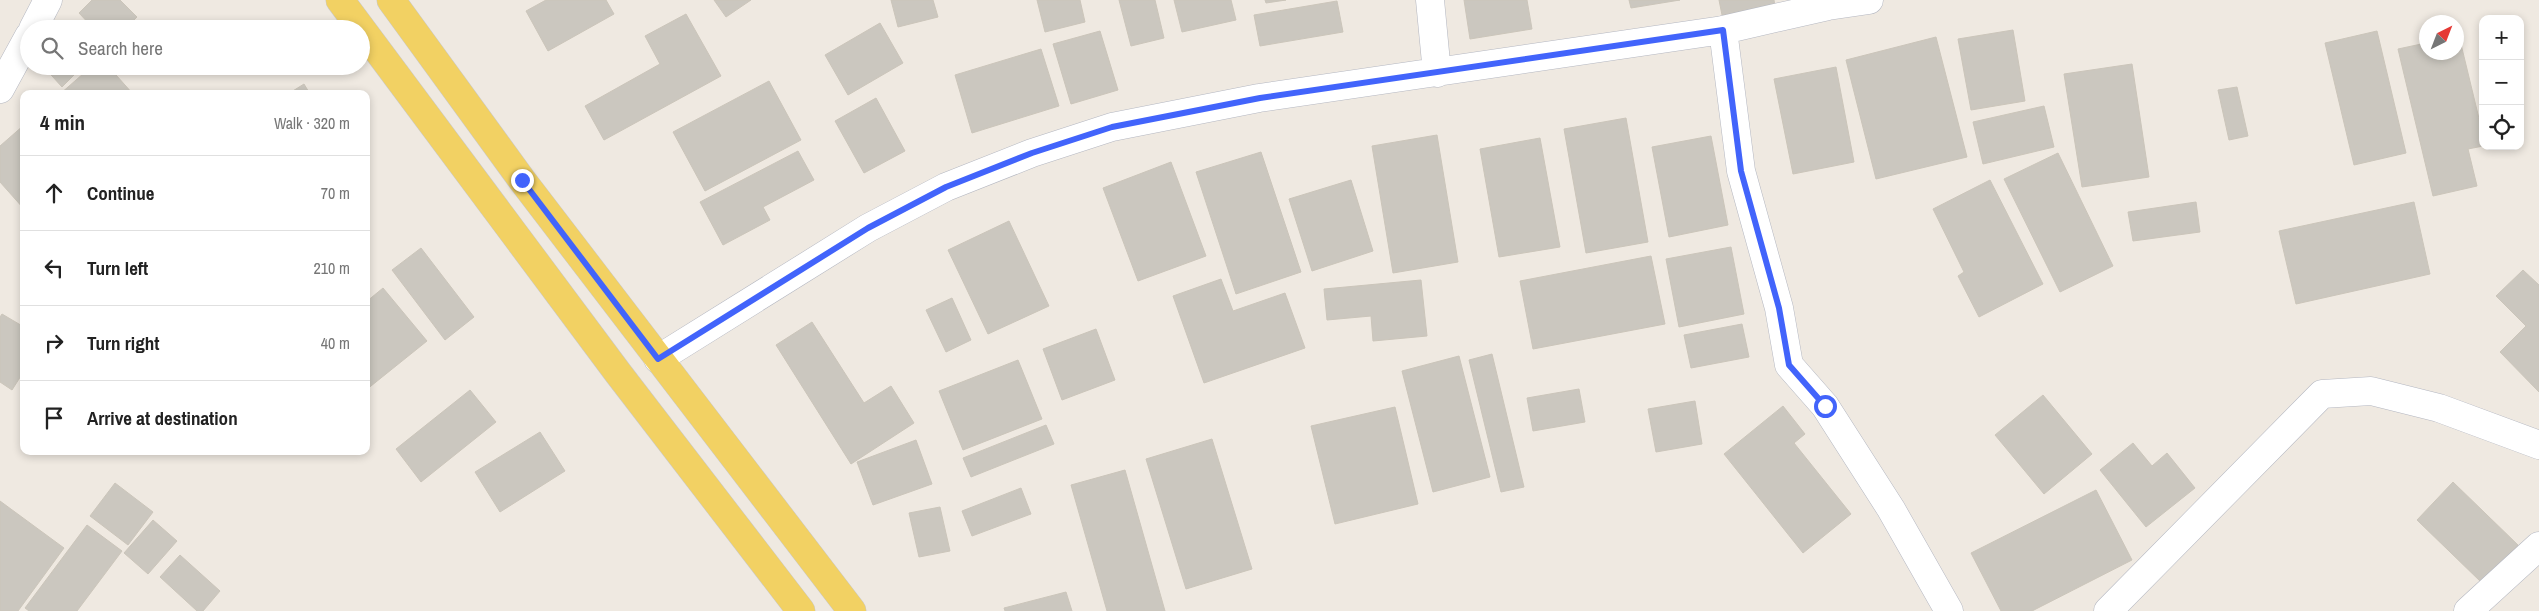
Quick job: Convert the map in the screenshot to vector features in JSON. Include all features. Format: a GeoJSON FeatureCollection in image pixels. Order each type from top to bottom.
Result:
{"type":"FeatureCollection","features":[{"type":"Feature","properties":{"kind":"main road"},"geometry":{"type":"LineString","coordinates":[[340,0],[355,20]]}},
{"type":"Feature","properties":{"kind":"main road"},"geometry":{"type":"LineString","coordinates":[[391,0],[522,180],[852,611]]}},
{"type":"Feature","properties":{"kind":"main road"},"geometry":{"type":"LineString","coordinates":[[370,40],[618,373],[801,611]]}},
{"type":"Feature","properties":{"kind":"street"},"geometry":{"type":"LineString","coordinates":[[38,20],[48,0]]}},
{"type":"Feature","properties":{"kind":"street"},"geometry":{"type":"LineString","coordinates":[[1430,0],[1437,73]]}},
{"type":"Feature","properties":{"kind":"street"},"geometry":{"type":"LineString","coordinates":[[658,359],[868,228],[946,187],[1032,153],[1121,125],[1260,98],[1723,30],[1828,6],[1869,0]]}},
{"type":"Feature","properties":{"kind":"street"},"geometry":{"type":"LineString","coordinates":[[1723,30],[1741,171],[1779,308],[1789,365],[1830,414],[1891,509],[1949,611]]}},
{"type":"Feature","properties":{"kind":"street"},"geometry":{"type":"LineString","coordinates":[[0,89],[20,52]]}},
{"type":"Feature","properties":{"kind":"street"},"geometry":{"type":"LineString","coordinates":[[2108,611],[2322,394],[2371,391],[2439,408],[2539,445]]}},
{"type":"Feature","properties":{"kind":"street"},"geometry":{"type":"LineString","coordinates":[[2468,611],[2539,546]]}},
{"type":"Feature","properties":{"kind":"building"},"geometry":{"type":"Polygon","coordinates":[[[92,0],[120,0],[137,17],[134,20],[86,20],[79,13],[92,0]]]}},
{"type":"Feature","properties":{"kind":"building"},"geometry":{"type":"Polygon","coordinates":[[[546,0],[606,0],[614,14],[548,51],[526,11],[546,0]]]}},
{"type":"Feature","properties":{"kind":"building"},"geometry":{"type":"Polygon","coordinates":[[[714,0],[751,0],[726,17],[714,0]]]}},
{"type":"Feature","properties":{"kind":"building"},"geometry":{"type":"Polygon","coordinates":[[[891,0],[933,0],[938,17],[898,27],[891,0]]]}},
{"type":"Feature","properties":{"kind":"building"},"geometry":{"type":"Polygon","coordinates":[[[1037,0],[1080,0],[1085,22],[1045,32],[1037,0]]]}},
{"type":"Feature","properties":{"kind":"building"},"geometry":{"type":"Polygon","coordinates":[[[1119,0],[1155,0],[1164,38],[1131,46],[1119,0]]]}},
{"type":"Feature","properties":{"kind":"building"},"geometry":{"type":"Polygon","coordinates":[[[1174,0],[1231,0],[1236,20],[1182,32],[1174,0]]]}},
{"type":"Feature","properties":{"kind":"building"},"geometry":{"type":"Polygon","coordinates":[[[1265,0],[1286,0],[1266,3],[1265,0]]]}},
{"type":"Feature","properties":{"kind":"building"},"geometry":{"type":"Polygon","coordinates":[[[1464,0],[1527,0],[1532,29],[1470,39],[1464,0]]]}},
{"type":"Feature","properties":{"kind":"building"},"geometry":{"type":"Polygon","coordinates":[[[1629,0],[1680,0],[1631,8],[1629,0]]]}},
{"type":"Feature","properties":{"kind":"building"},"geometry":{"type":"Polygon","coordinates":[[[1719,0],[1774,0],[1775,6],[1722,15],[1719,0]]]}},
{"type":"Feature","properties":{"kind":"building"},"geometry":{"type":"Polygon","coordinates":[[[1337,1],[1343,32],[1260,46],[1254,15],[1337,1]]]}},
{"type":"Feature","properties":{"kind":"building"},"geometry":{"type":"Polygon","coordinates":[[[686,14],[721,76],[604,140],[585,106],[660,64],[645,36],[686,14]]]}},
{"type":"Feature","properties":{"kind":"building"},"geometry":{"type":"Polygon","coordinates":[[[880,23],[903,63],[848,95],[825,55],[880,23]]]}},
{"type":"Feature","properties":{"kind":"building"},"geometry":{"type":"Polygon","coordinates":[[[2013,30],[2025,101],[1971,110],[1958,39],[2013,30]]]}},
{"type":"Feature","properties":{"kind":"building"},"geometry":{"type":"Polygon","coordinates":[[[1100,31],[1118,90],[1071,104],[1053,44],[1100,31]]]}},
{"type":"Feature","properties":{"kind":"building"},"geometry":{"type":"Polygon","coordinates":[[[2377,31],[2406,153],[2354,165],[2325,43],[2377,31]]]}},
{"type":"Feature","properties":{"kind":"building"},"geometry":{"type":"Polygon","coordinates":[[[1936,37],[1967,157],[1876,179],[1846,60],[1936,37]]]}},
{"type":"Feature","properties":{"kind":"building"},"geometry":{"type":"Polygon","coordinates":[[[2419,44],[2419,60],[2464,60],[2464,57],[2479,118],[2479,147],[2468,149],[2477,186],[2433,196],[2398,49],[2419,44]]]}},
{"type":"Feature","properties":{"kind":"building"},"geometry":{"type":"Polygon","coordinates":[[[1041,49],[1059,106],[972,133],[955,75],[1041,49]]]}},
{"type":"Feature","properties":{"kind":"building"},"geometry":{"type":"Polygon","coordinates":[[[2132,64],[2149,177],[2082,187],[2064,74],[2132,64]]]}},
{"type":"Feature","properties":{"kind":"building"},"geometry":{"type":"Polygon","coordinates":[[[1836,67],[1854,162],[1793,174],[1774,79],[1836,67]]]}},
{"type":"Feature","properties":{"kind":"building"},"geometry":{"type":"Polygon","coordinates":[[[51,75],[74,75],[62,87],[51,75]]]}},
{"type":"Feature","properties":{"kind":"building"},"geometry":{"type":"Polygon","coordinates":[[[82,75],[116,75],[129,90],[65,90],[82,75]]]}},
{"type":"Feature","properties":{"kind":"building"},"geometry":{"type":"Polygon","coordinates":[[[769,81],[801,140],[705,191],[673,132],[769,81]]]}},
{"type":"Feature","properties":{"kind":"building"},"geometry":{"type":"Polygon","coordinates":[[[304,84],[308,90],[294,90],[304,84]]]}},
{"type":"Feature","properties":{"kind":"building"},"geometry":{"type":"Polygon","coordinates":[[[2237,87],[2248,136],[2229,140],[2218,90],[2237,87]]]}},
{"type":"Feature","properties":{"kind":"building"},"geometry":{"type":"Polygon","coordinates":[[[876,98],[905,151],[864,173],[835,121],[876,98]]]}},
{"type":"Feature","properties":{"kind":"building"},"geometry":{"type":"Polygon","coordinates":[[[2044,106],[2054,147],[1983,164],[1973,122],[2044,106]]]}},
{"type":"Feature","properties":{"kind":"building"},"geometry":{"type":"Polygon","coordinates":[[[1626,118],[1648,242],[1586,253],[1564,129],[1626,118]]]}},
{"type":"Feature","properties":{"kind":"building"},"geometry":{"type":"Polygon","coordinates":[[[20,128],[20,204],[0,182],[0,146],[20,128]]]}},
{"type":"Feature","properties":{"kind":"building"},"geometry":{"type":"Polygon","coordinates":[[[1437,135],[1458,262],[1393,273],[1372,146],[1437,135]]]}},
{"type":"Feature","properties":{"kind":"building"},"geometry":{"type":"Polygon","coordinates":[[[1711,136],[1728,225],[1669,237],[1652,147],[1711,136]]]}},
{"type":"Feature","properties":{"kind":"building"},"geometry":{"type":"Polygon","coordinates":[[[1540,138],[1560,247],[1499,257],[1480,149],[1540,138]]]}},
{"type":"Feature","properties":{"kind":"building"},"geometry":{"type":"Polygon","coordinates":[[[798,151],[814,180],[763,207],[770,220],[723,245],[700,202],[798,151]]]}},
{"type":"Feature","properties":{"kind":"building"},"geometry":{"type":"Polygon","coordinates":[[[1261,152],[1301,272],[1236,294],[1196,172],[1261,152]]]}},
{"type":"Feature","properties":{"kind":"building"},"geometry":{"type":"Polygon","coordinates":[[[2058,153],[2113,266],[2060,292],[2004,179],[2058,153]]]}},
{"type":"Feature","properties":{"kind":"building"},"geometry":{"type":"Polygon","coordinates":[[[1171,162],[1206,256],[1138,281],[1103,188],[1171,162]]]}},
{"type":"Feature","properties":{"kind":"building"},"geometry":{"type":"Polygon","coordinates":[[[1351,180],[1373,251],[1312,271],[1289,199],[1351,180]]]}},
{"type":"Feature","properties":{"kind":"building"},"geometry":{"type":"Polygon","coordinates":[[[1990,180],[2043,284],[1979,317],[1958,276],[1964,272],[1933,209],[1990,180]]]}},
{"type":"Feature","properties":{"kind":"building"},"geometry":{"type":"Polygon","coordinates":[[[2196,202],[2200,232],[2133,241],[2128,212],[2196,202]]]}},
{"type":"Feature","properties":{"kind":"building"},"geometry":{"type":"Polygon","coordinates":[[[2414,202],[2430,274],[2296,304],[2279,231],[2414,202]]]}},
{"type":"Feature","properties":{"kind":"building"},"geometry":{"type":"Polygon","coordinates":[[[1009,221],[1049,306],[988,334],[948,250],[1009,221]]]}},
{"type":"Feature","properties":{"kind":"building"},"geometry":{"type":"Polygon","coordinates":[[[1731,247],[1744,314],[1679,327],[1666,259],[1731,247]]]}},
{"type":"Feature","properties":{"kind":"building"},"geometry":{"type":"Polygon","coordinates":[[[421,248],[474,317],[445,340],[392,270],[421,248]]]}},
{"type":"Feature","properties":{"kind":"building"},"geometry":{"type":"Polygon","coordinates":[[[1651,256],[1665,324],[1533,349],[1520,281],[1651,256]]]}},
{"type":"Feature","properties":{"kind":"building"},"geometry":{"type":"Polygon","coordinates":[[[2523,270],[2539,285],[2539,392],[2500,352],[2526,326],[2496,296],[2523,270]]]}},
{"type":"Feature","properties":{"kind":"building"},"geometry":{"type":"Polygon","coordinates":[[[1221,279],[1233,311],[1285,293],[1305,348],[1204,383],[1173,296],[1221,279]]]}},
{"type":"Feature","properties":{"kind":"building"},"geometry":{"type":"Polygon","coordinates":[[[1421,280],[1427,336],[1373,341],[1371,316],[1327,320],[1324,289],[1421,280]]]}},
{"type":"Feature","properties":{"kind":"building"},"geometry":{"type":"Polygon","coordinates":[[[383,288],[427,341],[370,387],[370,299],[383,288]]]}},
{"type":"Feature","properties":{"kind":"building"},"geometry":{"type":"Polygon","coordinates":[[[952,298],[971,340],[946,352],[926,310],[952,298]]]}},
{"type":"Feature","properties":{"kind":"building"},"geometry":{"type":"Polygon","coordinates":[[[2,314],[20,325],[20,377],[12,390],[0,382],[0,317],[2,314]]]}},
{"type":"Feature","properties":{"kind":"building"},"geometry":{"type":"Polygon","coordinates":[[[812,322],[864,403],[891,386],[914,423],[851,464],[776,345],[812,322]]]}},
{"type":"Feature","properties":{"kind":"building"},"geometry":{"type":"Polygon","coordinates":[[[1742,324],[1749,357],[1691,368],[1684,335],[1742,324]]]}},
{"type":"Feature","properties":{"kind":"building"},"geometry":{"type":"Polygon","coordinates":[[[1096,329],[1115,380],[1062,400],[1043,349],[1096,329]]]}},
{"type":"Feature","properties":{"kind":"building"},"geometry":{"type":"Polygon","coordinates":[[[1492,354],[1524,487],[1501,492],[1469,360],[1492,354]]]}},
{"type":"Feature","properties":{"kind":"building"},"geometry":{"type":"Polygon","coordinates":[[[1459,356],[1490,477],[1433,492],[1402,371],[1459,356]]]}},
{"type":"Feature","properties":{"kind":"building"},"geometry":{"type":"Polygon","coordinates":[[[1018,360],[1042,419],[963,450],[939,391],[1018,360]]]}},
{"type":"Feature","properties":{"kind":"building"},"geometry":{"type":"Polygon","coordinates":[[[1579,389],[1585,422],[1533,431],[1527,398],[1579,389]]]}},
{"type":"Feature","properties":{"kind":"building"},"geometry":{"type":"Polygon","coordinates":[[[470,390],[496,422],[421,482],[396,449],[470,390]]]}},
{"type":"Feature","properties":{"kind":"building"},"geometry":{"type":"Polygon","coordinates":[[[2043,395],[2092,454],[2044,494],[1995,435],[2043,395]]]}},
{"type":"Feature","properties":{"kind":"building"},"geometry":{"type":"Polygon","coordinates":[[[1695,401],[1702,444],[1656,452],[1648,409],[1695,401]]]}},
{"type":"Feature","properties":{"kind":"building"},"geometry":{"type":"Polygon","coordinates":[[[1783,406],[1805,434],[1794,443],[1851,514],[1803,553],[1724,454],[1783,406]]]}},
{"type":"Feature","properties":{"kind":"building"},"geometry":{"type":"Polygon","coordinates":[[[1395,407],[1418,504],[1335,524],[1311,426],[1395,407]]]}},
{"type":"Feature","properties":{"kind":"building"},"geometry":{"type":"Polygon","coordinates":[[[1046,425],[1054,444],[971,477],[963,458],[1046,425]]]}},
{"type":"Feature","properties":{"kind":"building"},"geometry":{"type":"Polygon","coordinates":[[[540,432],[565,471],[500,512],[475,472],[540,432]]]}},
{"type":"Feature","properties":{"kind":"building"},"geometry":{"type":"Polygon","coordinates":[[[1212,439],[1252,569],[1186,589],[1146,459],[1212,439]]]}},
{"type":"Feature","properties":{"kind":"building"},"geometry":{"type":"Polygon","coordinates":[[[916,440],[932,484],[873,505],[857,462],[916,440]]]}},
{"type":"Feature","properties":{"kind":"building"},"geometry":{"type":"Polygon","coordinates":[[[2133,443],[2152,466],[2167,453],[2195,488],[2146,527],[2100,470],[2133,443]]]}},
{"type":"Feature","properties":{"kind":"building"},"geometry":{"type":"Polygon","coordinates":[[[1125,470],[1165,611],[1107,611],[1071,485],[1125,470]]]}},
{"type":"Feature","properties":{"kind":"building"},"geometry":{"type":"Polygon","coordinates":[[[2453,482],[2518,545],[2481,582],[2417,520],[2453,482]]]}},
{"type":"Feature","properties":{"kind":"building"},"geometry":{"type":"Polygon","coordinates":[[[115,483],[153,512],[128,545],[90,516],[115,483]]]}},
{"type":"Feature","properties":{"kind":"building"},"geometry":{"type":"Polygon","coordinates":[[[1021,488],[1031,514],[972,536],[962,511],[1021,488]]]}},
{"type":"Feature","properties":{"kind":"building"},"geometry":{"type":"Polygon","coordinates":[[[2096,490],[2132,560],[2032,611],[2001,611],[1971,553],[2096,490]]]}},
{"type":"Feature","properties":{"kind":"building"},"geometry":{"type":"Polygon","coordinates":[[[0,501],[64,548],[18,611],[0,611],[0,501]]]}},
{"type":"Feature","properties":{"kind":"building"},"geometry":{"type":"Polygon","coordinates":[[[940,507],[950,551],[919,557],[909,513],[940,507]]]}},
{"type":"Feature","properties":{"kind":"building"},"geometry":{"type":"Polygon","coordinates":[[[153,520],[177,541],[148,574],[124,553],[153,520]]]}},
{"type":"Feature","properties":{"kind":"building"},"geometry":{"type":"Polygon","coordinates":[[[87,525],[122,551],[77,611],[29,611],[25,608],[87,525]]]}},
{"type":"Feature","properties":{"kind":"building"},"geometry":{"type":"Polygon","coordinates":[[[180,555],[220,591],[203,611],[197,611],[160,577],[180,555]]]}},
{"type":"Feature","properties":{"kind":"building"},"geometry":{"type":"Polygon","coordinates":[[[1066,592],[1072,611],[1005,611],[1004,608],[1066,592]]]}},
{"type":"Feature","properties":{"kind":"route"},"geometry":{"type":"LineString","coordinates":[[522,180],[658,359],[868,228],[946,187],[1032,153],[1112,127],[1260,98],[1723,30],[1741,171],[1779,308],[1789,365],[1825,406]]}}]}
